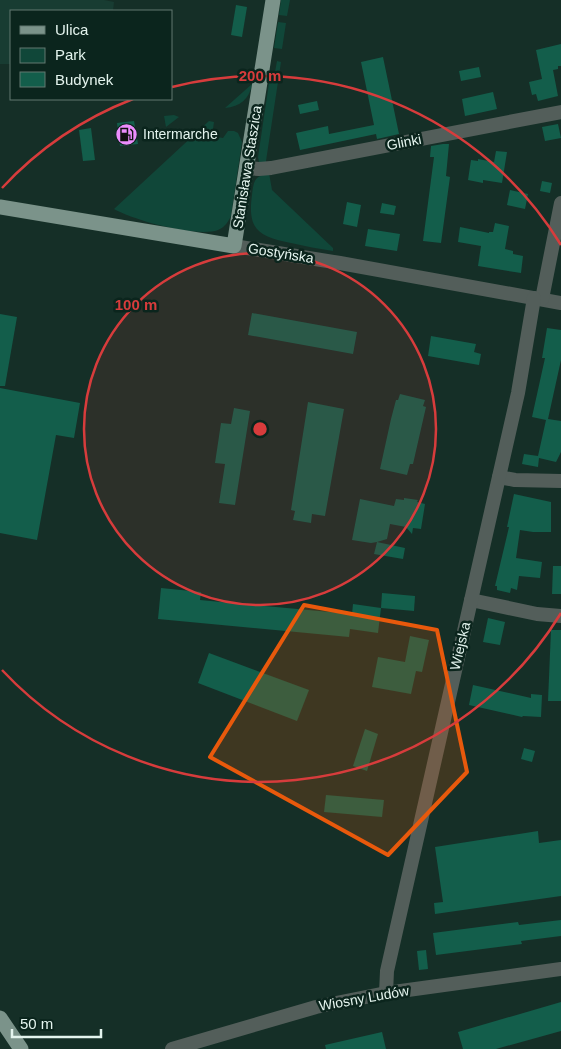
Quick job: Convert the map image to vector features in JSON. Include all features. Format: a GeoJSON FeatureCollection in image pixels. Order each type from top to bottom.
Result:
{"type":"FeatureCollection","features":[{"type":"Feature","properties":{"kind":"main road","name":"Stanisława Staszica"},"geometry":{"type":"LineString","coordinates":[[234,246],[273,0]]}},
{"type":"Feature","properties":{"kind":"main road","name":"Gostyńska"},"geometry":{"type":"LineString","coordinates":[[0,207],[234,246]]}},
{"type":"Feature","properties":{"kind":"main road"},"geometry":{"type":"LineString","coordinates":[[0,1018],[21,1049]]}},
{"type":"Feature","properties":{"kind":"street","name":"Glinki"},"geometry":{"type":"LineString","coordinates":[[246,168],[259,170],[271,168],[561,112]]}},
{"type":"Feature","properties":{"kind":"street","name":"Wiejska"},"geometry":{"type":"LineString","coordinates":[[386,993],[387,970],[561,203]]}},
{"type":"Feature","properties":{"kind":"street","name":"Gostyńska"},"geometry":{"type":"LineString","coordinates":[[234,246],[561,303]]}},
{"type":"Feature","properties":{"kind":"street"},"geometry":{"type":"LineString","coordinates":[[499,477],[515,480],[561,481]]}},
{"type":"Feature","properties":{"kind":"street"},"geometry":{"type":"LineString","coordinates":[[471,600],[537,614],[561,616]]}},
{"type":"Feature","properties":{"kind":"street","name":"Wiosny Ludów"},"geometry":{"type":"LineString","coordinates":[[172,1049],[316,1007],[386,993],[561,969]]}},
{"type":"Feature","properties":{"kind":"highlighted area"},"geometry":{"type":"Polygon","coordinates":[[[304,605],[437,630],[467,772],[388,855],[210,757],[304,605]]]}},
{"type":"Feature","properties":{"kind":"shaded area"},"geometry":{"type":"Polygon","coordinates":[[[0,0],[104,0],[114,2],[113,10],[10,10],[10,64],[0,64],[0,0]]]}},
{"type":"Feature","properties":{"kind":"green space"},"geometry":{"type":"Polygon","coordinates":[[[281,0],[290,0],[287,16],[279,15],[281,0]]]}},
{"type":"Feature","properties":{"kind":"green space"},"geometry":{"type":"Polygon","coordinates":[[[278,22],[286,23],[282,49],[274,48],[278,22]]]}},
{"type":"Feature","properties":{"kind":"green space"},"geometry":{"type":"Polygon","coordinates":[[[277,61],[281,62],[266,161],[267,166],[259,162],[258,157],[269,83],[273,83],[277,61]]]}},
{"type":"Feature","properties":{"kind":"green space"},"geometry":{"type":"Polygon","coordinates":[[[252,84],[249,94],[240,104],[225,108],[252,84]]]}},
{"type":"Feature","properties":{"kind":"green space"},"geometry":{"type":"Polygon","coordinates":[[[174,115],[179,117],[166,127],[164,116],[174,115]]]}},
{"type":"Feature","properties":{"kind":"green space"},"geometry":{"type":"Polygon","coordinates":[[[209,121],[214,122],[212,136],[223,138],[228,131],[234,131],[238,133],[242,142],[231,216],[224,226],[218,230],[208,232],[181,230],[150,223],[114,209],[209,121]]]}},
{"type":"Feature","properties":{"kind":"green space"},"geometry":{"type":"Polygon","coordinates":[[[269,173],[272,190],[333,248],[333,251],[280,241],[258,230],[251,216],[253,186],[260,176],[269,173]]]}},
{"type":"Feature","properties":{"kind":"building"},"geometry":{"type":"Polygon","coordinates":[[[236,5],[247,7],[242,37],[231,35],[236,5]]]}},
{"type":"Feature","properties":{"kind":"building"},"geometry":{"type":"Polygon","coordinates":[[[561,44],[561,66],[553,70],[558,96],[538,101],[536,94],[532,95],[529,82],[542,79],[536,50],[561,44]]]}},
{"type":"Feature","properties":{"kind":"building"},"geometry":{"type":"Polygon","coordinates":[[[383,57],[399,134],[377,139],[376,134],[300,150],[296,133],[328,126],[329,134],[374,125],[361,62],[383,57]]]}},
{"type":"Feature","properties":{"kind":"building"},"geometry":{"type":"Polygon","coordinates":[[[479,67],[481,77],[461,81],[459,71],[479,67]]]}},
{"type":"Feature","properties":{"kind":"building"},"geometry":{"type":"Polygon","coordinates":[[[493,92],[497,109],[465,116],[462,99],[493,92]]]}},
{"type":"Feature","properties":{"kind":"building"},"geometry":{"type":"Polygon","coordinates":[[[317,101],[319,110],[300,114],[298,105],[317,101]]]}},
{"type":"Feature","properties":{"kind":"building","name":"Intermarche"},"geometry":{"type":"Polygon","coordinates":[[[134,121],[138,144],[120,146],[117,123],[134,121]]]}},
{"type":"Feature","properties":{"kind":"building"},"geometry":{"type":"Polygon","coordinates":[[[558,124],[561,138],[545,141],[542,127],[558,124]]]}},
{"type":"Feature","properties":{"kind":"building"},"geometry":{"type":"Polygon","coordinates":[[[91,128],[95,160],[83,161],[79,130],[91,128]]]}},
{"type":"Feature","properties":{"kind":"building"},"geometry":{"type":"Polygon","coordinates":[[[449,144],[446,176],[450,177],[441,243],[423,241],[434,157],[430,157],[431,146],[449,144]]]}},
{"type":"Feature","properties":{"kind":"building"},"geometry":{"type":"Polygon","coordinates":[[[496,151],[507,152],[502,183],[483,180],[483,183],[468,180],[471,160],[478,161],[478,159],[494,162],[496,151]]]}},
{"type":"Feature","properties":{"kind":"building"},"geometry":{"type":"Polygon","coordinates":[[[542,181],[552,183],[550,193],[540,191],[542,181]]]}},
{"type":"Feature","properties":{"kind":"building"},"geometry":{"type":"Polygon","coordinates":[[[510,190],[528,194],[525,209],[507,205],[510,190]]]}},
{"type":"Feature","properties":{"kind":"building"},"geometry":{"type":"Polygon","coordinates":[[[347,202],[361,205],[357,227],[343,224],[347,202]]]}},
{"type":"Feature","properties":{"kind":"building"},"geometry":{"type":"Polygon","coordinates":[[[382,203],[396,206],[394,215],[380,213],[382,203]]]}},
{"type":"Feature","properties":{"kind":"building"},"geometry":{"type":"Polygon","coordinates":[[[495,223],[509,226],[505,249],[513,251],[513,254],[523,256],[521,273],[478,266],[481,246],[458,242],[460,227],[489,233],[493,232],[495,223]]]}},
{"type":"Feature","properties":{"kind":"building"},"geometry":{"type":"Polygon","coordinates":[[[368,229],[400,234],[397,251],[365,246],[368,229]]]}},
{"type":"Feature","properties":{"kind":"building"},"geometry":{"type":"Polygon","coordinates":[[[252,313],[357,332],[353,354],[248,335],[252,313]]]}},
{"type":"Feature","properties":{"kind":"building"},"geometry":{"type":"Polygon","coordinates":[[[0,314],[17,317],[5,386],[0,386],[0,314]]]}},
{"type":"Feature","properties":{"kind":"building"},"geometry":{"type":"Polygon","coordinates":[[[547,328],[561,330],[561,360],[548,419],[561,421],[561,452],[556,462],[539,458],[538,467],[522,464],[524,454],[538,456],[546,420],[532,417],[545,358],[542,358],[547,328]]]}},
{"type":"Feature","properties":{"kind":"building"},"geometry":{"type":"Polygon","coordinates":[[[431,336],[476,344],[474,352],[481,354],[479,365],[428,356],[431,336]]]}},
{"type":"Feature","properties":{"kind":"building"},"geometry":{"type":"Polygon","coordinates":[[[0,388],[80,403],[74,438],[56,435],[37,540],[0,533],[0,388]]]}},
{"type":"Feature","properties":{"kind":"building"},"geometry":{"type":"Polygon","coordinates":[[[400,394],[425,400],[423,406],[426,407],[413,464],[410,464],[407,475],[380,469],[396,400],[398,400],[400,394]]]}},
{"type":"Feature","properties":{"kind":"building"},"geometry":{"type":"Polygon","coordinates":[[[308,402],[344,409],[325,516],[312,514],[311,523],[293,520],[295,511],[291,510],[308,402]]]}},
{"type":"Feature","properties":{"kind":"building"},"geometry":{"type":"Polygon","coordinates":[[[234,408],[250,411],[235,505],[219,503],[225,464],[215,463],[221,423],[231,424],[234,408]]]}},
{"type":"Feature","properties":{"kind":"building"},"geometry":{"type":"Polygon","coordinates":[[[514,494],[551,502],[551,532],[520,530],[516,558],[542,562],[540,578],[519,576],[517,590],[511,588],[510,593],[497,590],[497,586],[495,586],[509,527],[507,527],[514,494]]]}},
{"type":"Feature","properties":{"kind":"building"},"geometry":{"type":"Polygon","coordinates":[[[404,498],[418,500],[417,502],[425,504],[421,529],[413,528],[412,534],[406,527],[390,524],[387,539],[377,542],[352,540],[360,499],[394,506],[396,499],[404,500],[404,498]]]}},
{"type":"Feature","properties":{"kind":"building"},"geometry":{"type":"Polygon","coordinates":[[[377,542],[405,548],[403,559],[374,554],[377,542]]]}},
{"type":"Feature","properties":{"kind":"building"},"geometry":{"type":"Polygon","coordinates":[[[553,566],[561,566],[561,594],[552,594],[553,566]]]}},
{"type":"Feature","properties":{"kind":"building"},"geometry":{"type":"Polygon","coordinates":[[[161,588],[201,592],[200,600],[352,614],[353,604],[381,608],[378,633],[350,629],[349,637],[158,619],[161,588]]]}},
{"type":"Feature","properties":{"kind":"building"},"geometry":{"type":"Polygon","coordinates":[[[382,593],[415,596],[414,611],[381,608],[382,593]]]}},
{"type":"Feature","properties":{"kind":"building"},"geometry":{"type":"Polygon","coordinates":[[[488,618],[505,622],[500,645],[483,642],[488,618]]]}},
{"type":"Feature","properties":{"kind":"building"},"geometry":{"type":"Polygon","coordinates":[[[551,630],[561,630],[561,701],[548,701],[551,630]]]}},
{"type":"Feature","properties":{"kind":"building"},"geometry":{"type":"Polygon","coordinates":[[[410,636],[429,640],[422,672],[416,671],[411,694],[372,687],[378,657],[405,662],[410,636]]]}},
{"type":"Feature","properties":{"kind":"building"},"geometry":{"type":"Polygon","coordinates":[[[209,653],[309,690],[297,721],[198,683],[209,653]]]}},
{"type":"Feature","properties":{"kind":"building"},"geometry":{"type":"Polygon","coordinates":[[[473,685],[531,698],[531,694],[542,695],[541,717],[522,717],[469,705],[473,685]]]}},
{"type":"Feature","properties":{"kind":"building"},"geometry":{"type":"Polygon","coordinates":[[[365,729],[378,734],[367,771],[353,766],[365,729]]]}},
{"type":"Feature","properties":{"kind":"building"},"geometry":{"type":"Polygon","coordinates":[[[524,748],[535,751],[532,762],[521,759],[524,748]]]}},
{"type":"Feature","properties":{"kind":"building"},"geometry":{"type":"Polygon","coordinates":[[[326,795],[384,800],[382,817],[324,812],[326,795]]]}},
{"type":"Feature","properties":{"kind":"building"},"geometry":{"type":"Polygon","coordinates":[[[538,831],[539,843],[561,840],[561,896],[435,914],[434,903],[443,902],[435,847],[538,831]]]}},
{"type":"Feature","properties":{"kind":"building"},"geometry":{"type":"Polygon","coordinates":[[[561,920],[561,936],[521,941],[522,944],[436,955],[433,933],[518,922],[519,925],[561,920]]]}},
{"type":"Feature","properties":{"kind":"building"},"geometry":{"type":"Polygon","coordinates":[[[426,950],[428,969],[419,970],[417,951],[426,950]]]}},
{"type":"Feature","properties":{"kind":"building"},"geometry":{"type":"Polygon","coordinates":[[[561,1002],[561,1031],[496,1049],[463,1049],[458,1032],[561,1002]]]}},
{"type":"Feature","properties":{"kind":"building"},"geometry":{"type":"Polygon","coordinates":[[[382,1032],[386,1049],[326,1049],[325,1045],[382,1032]]]}},
{"type":"Feature","properties":{"kind":"place","name":"Intermarche"},"geometry":{"type":"Point","coordinates":[127,134]}}]}
